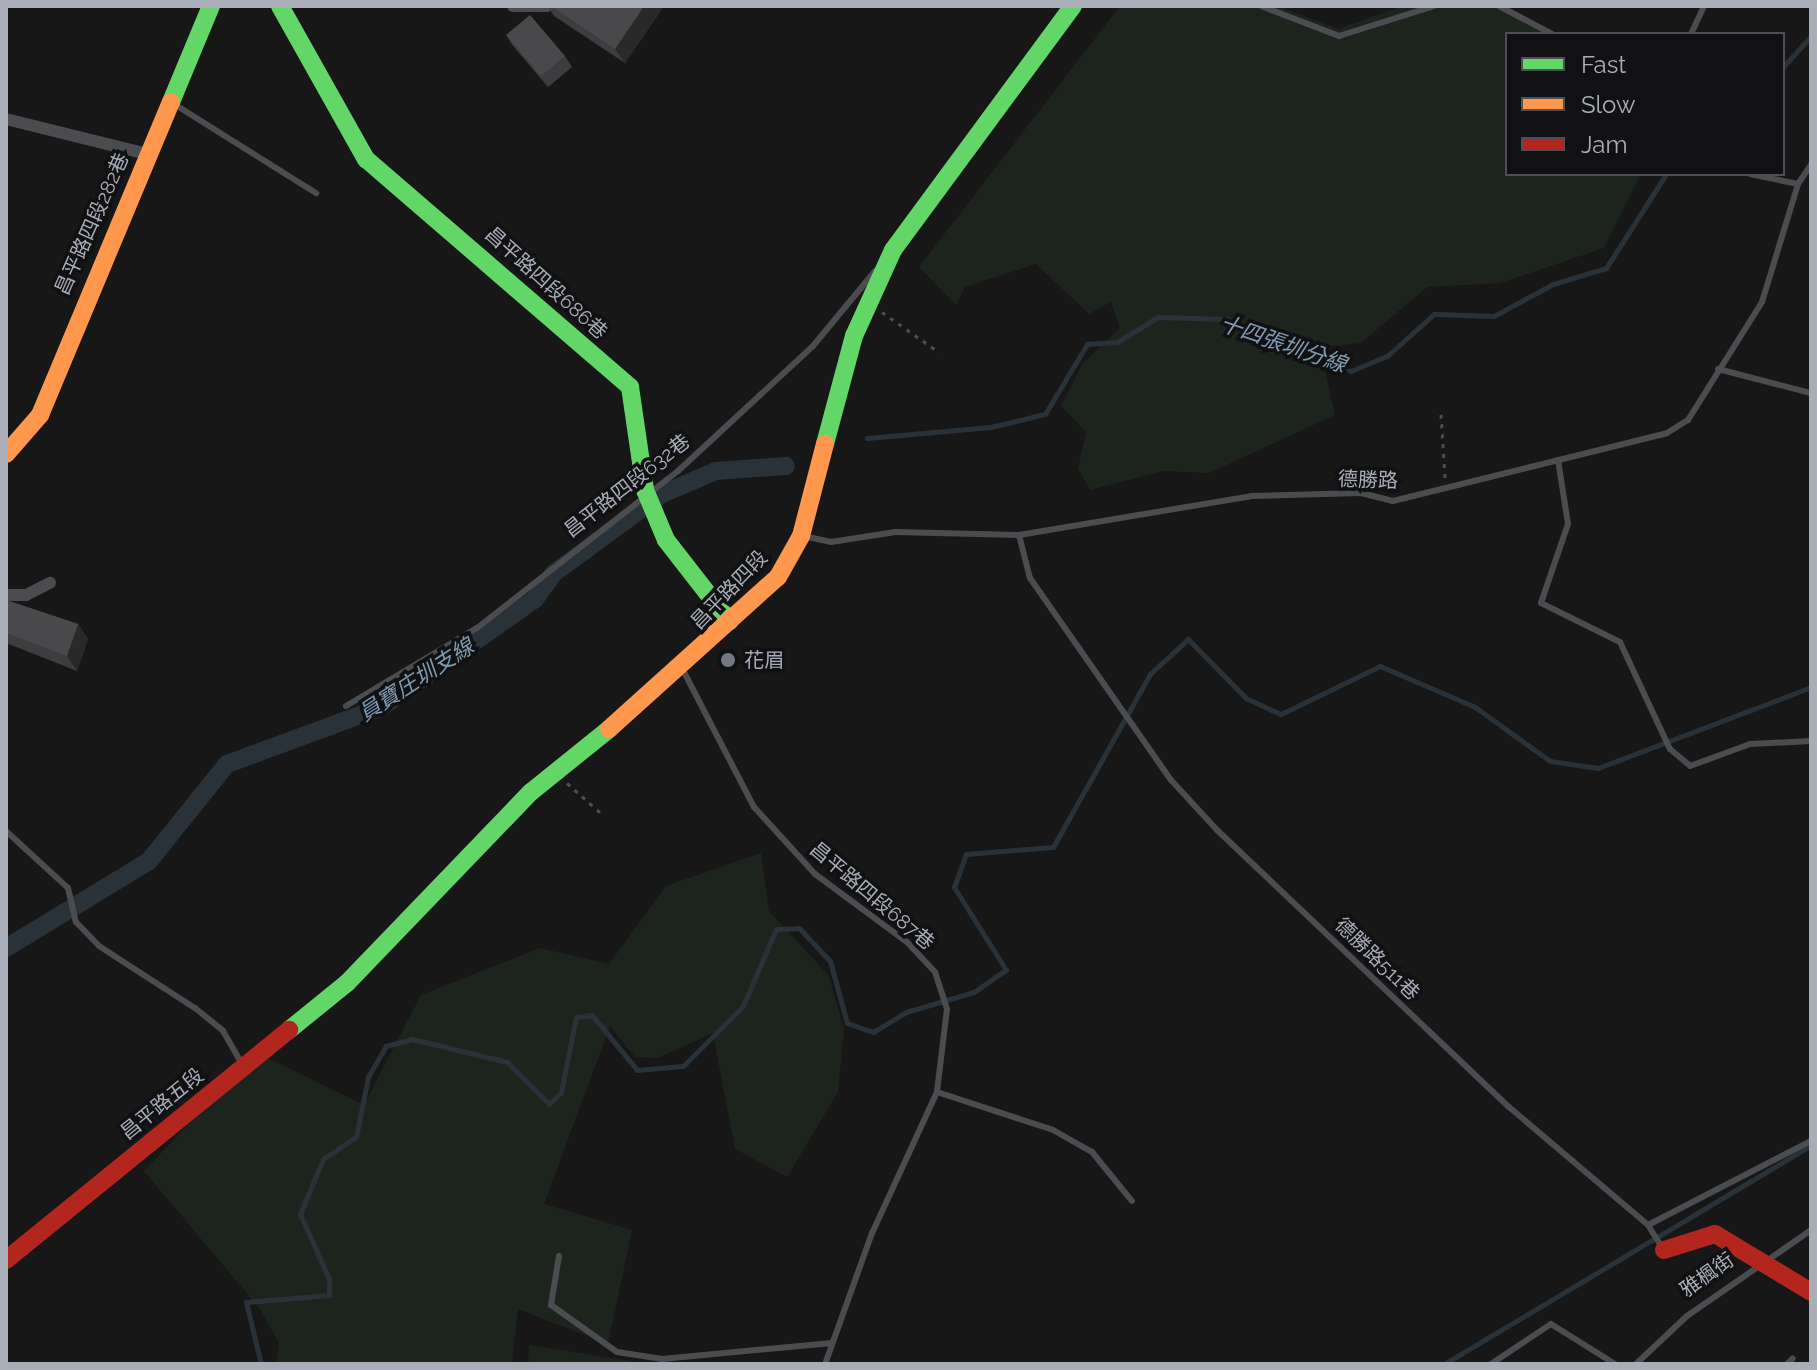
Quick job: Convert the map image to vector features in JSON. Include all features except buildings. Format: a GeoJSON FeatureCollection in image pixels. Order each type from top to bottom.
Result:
{"type":"FeatureCollection","features":[{"type":"Feature","properties":{"kind":"street","name":"昌平路四段282巷"},"geometry":{"type":"LineString","coordinates":[[6,454],[40,415],[211,6]]}},
{"type":"Feature","properties":{"kind":"street","name":"昌平路四段686巷"},"geometry":{"type":"LineString","coordinates":[[280,6],[366,159],[630,387],[645,490],[666,540],[729,621]]}},
{"type":"Feature","properties":{"kind":"street"},"geometry":{"type":"LineString","coordinates":[[513,6],[547,6]]}},
{"type":"Feature","properties":{"kind":"street","name":"昌平路四段"},"geometry":{"type":"LineString","coordinates":[[347,983],[555,772],[683,670],[729,621],[778,577],[801,536],[869,303],[893,250],[1073,6]]}},
{"type":"Feature","properties":{"kind":"street"},"geometry":{"type":"LineString","coordinates":[[6,119],[147,154]]}},
{"type":"Feature","properties":{"kind":"street"},"geometry":{"type":"LineString","coordinates":[[6,595],[26,595],[50,583]]}},
{"type":"Feature","properties":{"kind":"street","name":"昌平路五段"},"geometry":{"type":"LineString","coordinates":[[6,1260],[347,983]]}},
{"type":"Feature","properties":{"kind":"street"},"geometry":{"type":"LineString","coordinates":[[1664,1250],[1715,1234],[1764,1262]]}},
{"type":"Feature","properties":{"kind":"street","name":"雅楓街"},"geometry":{"type":"LineString","coordinates":[[1764,1262],[1811,1292]]}},
{"type":"Feature","properties":{"kind":"lane"},"geometry":{"type":"LineString","coordinates":[[1261,6],[1339,36],[1434,6]]}},
{"type":"Feature","properties":{"kind":"lane"},"geometry":{"type":"LineString","coordinates":[[1499,6],[1548,32]]}},
{"type":"Feature","properties":{"kind":"lane"},"geometry":{"type":"LineString","coordinates":[[1692,32],[1704,6]]}},
{"type":"Feature","properties":{"kind":"lane"},"geometry":{"type":"LineString","coordinates":[[171,102],[316,193]]}},
{"type":"Feature","properties":{"kind":"lane","name":"德勝路"},"geometry":{"type":"LineString","coordinates":[[801,536],[831,542],[895,532],[1019,535],[1251,496],[1361,493],[1393,501],[1667,433],[1688,420],[1762,302],[1798,184],[1811,165]]}},
{"type":"Feature","properties":{"kind":"lane"},"geometry":{"type":"LineString","coordinates":[[1760,176],[1798,184]]}},
{"type":"Feature","properties":{"kind":"lane","name":"昌平路四段632巷"},"geometry":{"type":"LineString","coordinates":[[346,706],[477,628],[645,490],[678,471],[813,346],[893,250]]}},
{"type":"Feature","properties":{"kind":"lane"},"geometry":{"type":"LineString","coordinates":[[1718,369],[1811,393]]}},
{"type":"Feature","properties":{"kind":"lane"},"geometry":{"type":"LineString","coordinates":[[1558,460],[1568,524],[1541,603],[1620,642],[1670,749],[1690,766],[1750,744],[1810,741]]}},
{"type":"Feature","properties":{"kind":"lane","name":"德勝路511巷"},"geometry":{"type":"LineString","coordinates":[[1019,535],[1030,578],[1171,780],[1217,830],[1509,1107],[1648,1225],[1664,1250]]}},
{"type":"Feature","properties":{"kind":"lane","name":"昌平路四段687巷"},"geometry":{"type":"LineString","coordinates":[[683,670],[754,807],[815,874],[907,942],[940,983],[947,1009],[937,1092]]}},
{"type":"Feature","properties":{"kind":"lane"},"geometry":{"type":"LineString","coordinates":[[6,831],[68,888],[76,922],[92,938],[223,1031],[243,1067]]}},
{"type":"Feature","properties":{"kind":"lane"},"geometry":{"type":"LineString","coordinates":[[825,1364],[937,1092],[1053,1130],[1092,1152],[1132,1201]]}},
{"type":"Feature","properties":{"kind":"lane"},"geometry":{"type":"LineString","coordinates":[[1648,1225],[1811,1141]]}},
{"type":"Feature","properties":{"kind":"lane"},"geometry":{"type":"LineString","coordinates":[[1764,1262],[1811,1230]]}},
{"type":"Feature","properties":{"kind":"lane"},"geometry":{"type":"LineString","coordinates":[[559,1256],[551,1305],[617,1352],[662,1359],[832,1343]]}},
{"type":"Feature","properties":{"kind":"lane","name":"雅楓街"},"geometry":{"type":"LineString","coordinates":[[1636,1364],[1687,1316],[1764,1262]]}},
{"type":"Feature","properties":{"kind":"lane"},"geometry":{"type":"LineString","coordinates":[[1491,1364],[1551,1324],[1615,1364]]}},
{"type":"Feature","properties":{"kind":"path"},"geometry":{"type":"LineString","coordinates":[[869,303],[939,352]]}},
{"type":"Feature","properties":{"kind":"path"},"geometry":{"type":"LineString","coordinates":[[1441,414],[1446,488]]}},
{"type":"Feature","properties":{"kind":"path"},"geometry":{"type":"LineString","coordinates":[[555,772],[601,813]]}},
{"type":"Feature","properties":{"kind":"shaded area"},"geometry":{"type":"Polygon","coordinates":[[[1120,6],[1278,6],[1338,29],[1403,6],[1498,6],[1546,32],[1505,32],[1505,176],[1640,176],[1604,248],[1500,283],[1427,287],[1361,343],[1320,347],[1335,415],[1209,473],[1163,471],[1090,490],[1078,468],[1086,432],[1061,406],[1083,363],[1120,328],[1111,302],[1089,314],[1036,264],[965,287],[956,305],[919,267],[1120,6]]]}},
{"type":"Feature","properties":{"kind":"shaded area"},"geometry":{"type":"Polygon","coordinates":[[[761,853],[769,911],[829,976],[844,1029],[838,1092],[787,1177],[735,1149],[713,1033],[658,1058],[635,1057],[610,1026],[544,1204],[632,1230],[608,1344],[518,1309],[512,1364],[276,1364],[279,1343],[260,1309],[144,1171],[239,1071],[268,1058],[364,1105],[421,995],[540,948],[609,964],[666,886],[761,853]]]}},
{"type":"Feature","properties":{"kind":"shaded area"},"geometry":{"type":"Polygon","coordinates":[[[530,1345],[649,1364],[528,1364],[530,1345]]]}},
{"type":"Feature","properties":{"kind":"waterway","name":"十四張圳分線"},"geometry":{"type":"LineString","coordinates":[[1785,65],[1811,36]]}},
{"type":"Feature","properties":{"kind":"waterway","name":"十四張圳分線"},"geometry":{"type":"LineString","coordinates":[[867,438],[991,427],[1045,414],[1087,344],[1117,342],[1158,317],[1227,319],[1351,371],[1387,356],[1434,314],[1494,316],[1553,284],[1606,268],[1665,176]]}},
{"type":"Feature","properties":{"kind":"waterway","name":"員寶庄圳支線"},"geometry":{"type":"LineString","coordinates":[[6,948],[149,861],[227,764],[382,707],[535,599],[554,573],[662,494],[716,471],[786,466]]}},
{"type":"Feature","properties":{"kind":"waterway"},"geometry":{"type":"LineString","coordinates":[[261,1364],[246,1302],[329,1295],[329,1279],[300,1214],[323,1159],[356,1137],[368,1077],[386,1046],[412,1039],[507,1062],[549,1104],[561,1092],[576,1017],[592,1015],[637,1070],[683,1066],[743,1006],[776,929],[799,928],[830,961],[847,1023],[873,1032],[906,1012],[974,992],[1006,970],[954,887],[966,854],[1053,847],[1150,674],[1188,639],[1246,698],[1281,714],[1380,666],[1475,707],[1550,761],[1598,768],[1811,687]]}},
{"type":"Feature","properties":{"kind":"waterway"},"geometry":{"type":"LineString","coordinates":[[1444,1364],[1811,1145]]}},
{"type":"Feature","properties":{"kind":"traffic: fast"},"geometry":{"type":"LineString","coordinates":[[171,102],[211,6]]}},
{"type":"Feature","properties":{"kind":"traffic: fast"},"geometry":{"type":"LineString","coordinates":[[280,6],[366,159],[630,387],[645,490],[666,540],[729,621]]}},
{"type":"Feature","properties":{"kind":"traffic: fast"},"geometry":{"type":"LineString","coordinates":[[825,444],[854,336],[893,250],[1073,6]]}},
{"type":"Feature","properties":{"kind":"traffic: fast"},"geometry":{"type":"LineString","coordinates":[[289,1030],[347,983],[531,792],[609,729]]}},
{"type":"Feature","properties":{"kind":"traffic: slow"},"geometry":{"type":"LineString","coordinates":[[6,454],[40,415],[171,102]]}},
{"type":"Feature","properties":{"kind":"traffic: slow"},"geometry":{"type":"LineString","coordinates":[[609,729],[778,577],[801,536],[825,444]]}},
{"type":"Feature","properties":{"kind":"traffic: jam"},"geometry":{"type":"LineString","coordinates":[[6,1260],[289,1030]]}},
{"type":"Feature","properties":{"kind":"traffic: jam"},"geometry":{"type":"LineString","coordinates":[[1664,1250],[1715,1234],[1811,1292]]}},
{"type":"Feature","properties":{"kind":"place","name":"花眉"},"geometry":{"type":"Point","coordinates":[728,660]}}]}
